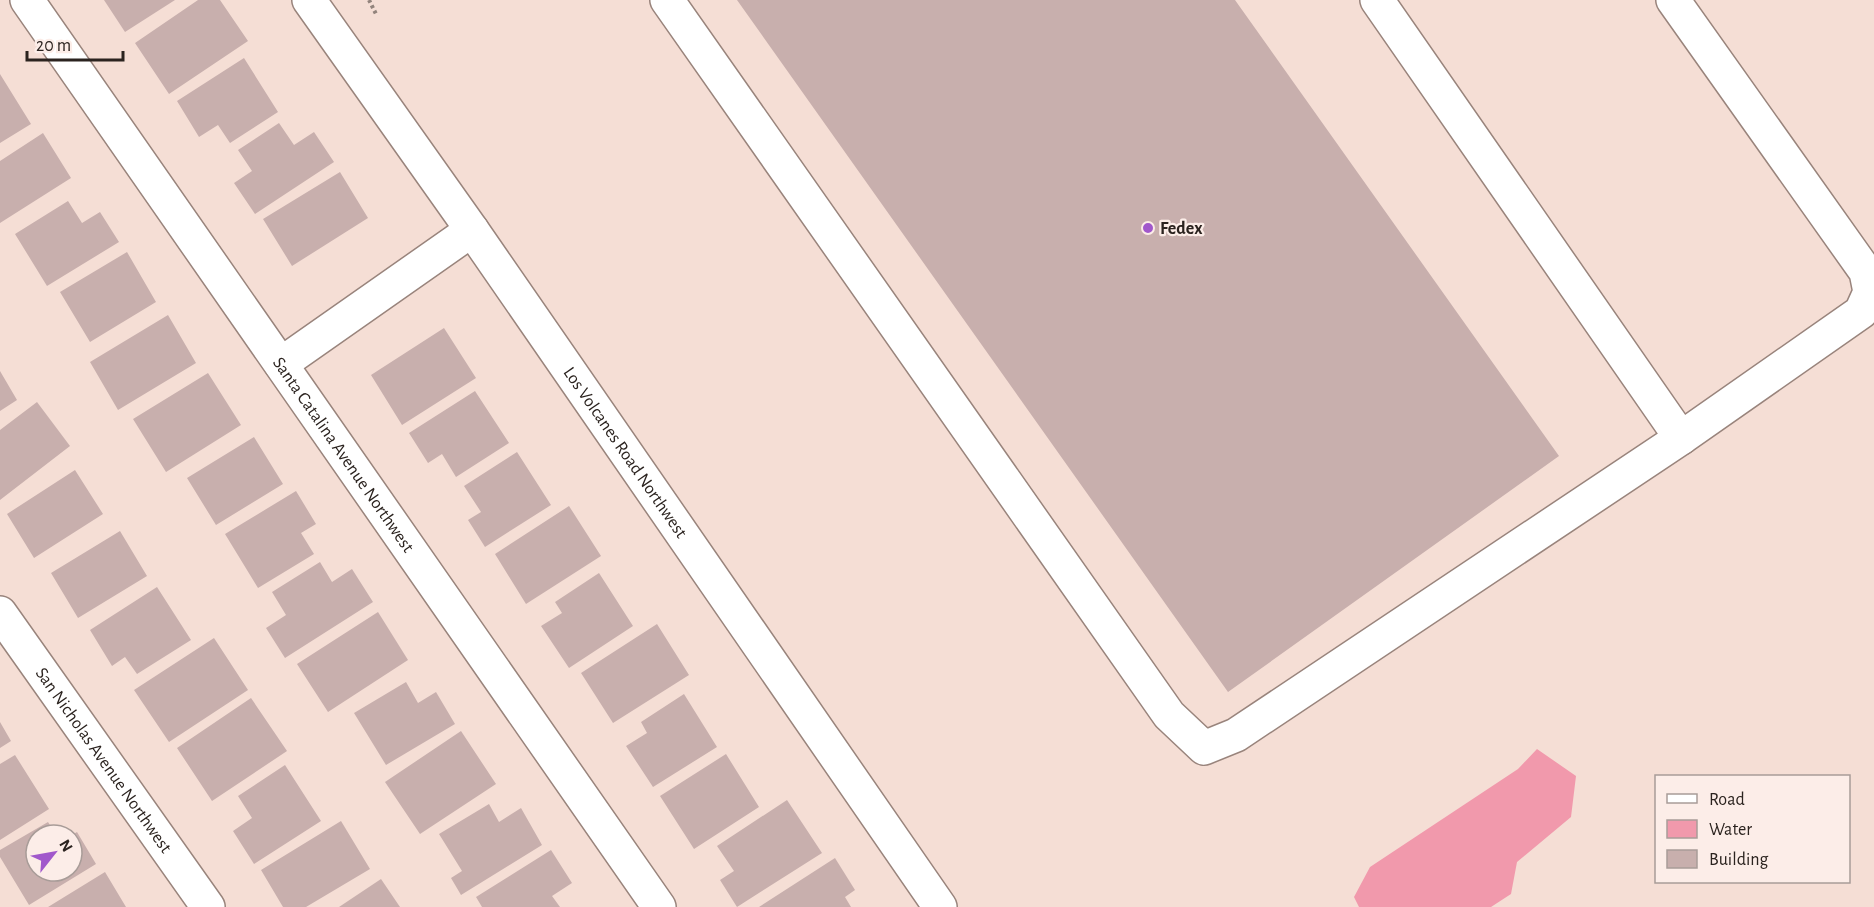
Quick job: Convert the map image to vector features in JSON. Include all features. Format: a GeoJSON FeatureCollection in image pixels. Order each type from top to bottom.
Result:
{"type":"FeatureCollection","features":[{"type":"Feature","properties":{"kind":"street","name":"Santa Catalina Avenue Northwest"},"geometry":{"type":"LineString","coordinates":[[27,0],[659,907]]}},
{"type":"Feature","properties":{"kind":"street","name":"Los Volcanes Road Northwest"},"geometry":{"type":"LineString","coordinates":[[309,0],[472,230],[940,907]]}},
{"type":"Feature","properties":{"kind":"street"},"geometry":{"type":"LineString","coordinates":[[667,0],[1170,715],[1204,748],[1236,735],[1681,438],[1861,312],[1869,292],[1866,272],[1673,0]]}},
{"type":"Feature","properties":{"kind":"street"},"geometry":{"type":"LineString","coordinates":[[1377,0],[1681,438]]}},
{"type":"Feature","properties":{"kind":"street"},"geometry":{"type":"LineString","coordinates":[[281,364],[472,230]]}},
{"type":"Feature","properties":{"kind":"street","name":"San Nicholas Avenue Northwest"},"geometry":{"type":"LineString","coordinates":[[0,613],[208,907]]}},
{"type":"Feature","properties":{"kind":"path"},"geometry":{"type":"LineString","coordinates":[[369,0],[376,15]]}},
{"type":"Feature","properties":{"kind":"water"},"geometry":{"type":"Polygon","coordinates":[[[1537,749],[1576,776],[1571,817],[1517,862],[1511,894],[1491,907],[1359,907],[1354,897],[1370,867],[1518,769],[1537,749]]]}},
{"type":"Feature","properties":{"kind":"building"},"geometry":{"type":"Polygon","coordinates":[[[104,0],[175,0],[125,32],[104,0]]]}},
{"type":"Feature","properties":{"kind":"building"},"geometry":{"type":"Polygon","coordinates":[[[198,0],[220,0],[248,41],[169,94],[135,43],[198,0]]]}},
{"type":"Feature","properties":{"kind":"building","name":"Fedex"},"geometry":{"type":"Polygon","coordinates":[[[737,0],[1235,0],[1559,456],[1228,692],[737,0]]]}},
{"type":"Feature","properties":{"kind":"building"},"geometry":{"type":"Polygon","coordinates":[[[244,58],[278,112],[230,143],[218,125],[199,137],[177,101],[244,58]]]}},
{"type":"Feature","properties":{"kind":"building"},"geometry":{"type":"Polygon","coordinates":[[[0,74],[31,124],[0,143],[0,74]]]}},
{"type":"Feature","properties":{"kind":"building"},"geometry":{"type":"Polygon","coordinates":[[[279,123],[294,145],[314,132],[334,162],[255,214],[234,183],[252,171],[238,150],[279,123]]]}},
{"type":"Feature","properties":{"kind":"building"},"geometry":{"type":"Polygon","coordinates":[[[43,133],[71,178],[0,223],[0,161],[43,133]]]}},
{"type":"Feature","properties":{"kind":"building"},"geometry":{"type":"Polygon","coordinates":[[[340,172],[368,218],[292,266],[263,219],[340,172]]]}},
{"type":"Feature","properties":{"kind":"building"},"geometry":{"type":"Polygon","coordinates":[[[68,201],[82,223],[100,212],[119,242],[47,286],[15,234],[68,201]]]}},
{"type":"Feature","properties":{"kind":"building"},"geometry":{"type":"Polygon","coordinates":[[[127,252],[156,302],[90,342],[60,292],[127,252]]]}},
{"type":"Feature","properties":{"kind":"building"},"geometry":{"type":"Polygon","coordinates":[[[168,315],[196,363],[118,410],[90,362],[168,315]]]}},
{"type":"Feature","properties":{"kind":"building"},"geometry":{"type":"Polygon","coordinates":[[[444,328],[476,378],[402,425],[371,375],[444,328]]]}},
{"type":"Feature","properties":{"kind":"building"},"geometry":{"type":"Polygon","coordinates":[[[0,371],[17,400],[0,411],[0,371]]]}},
{"type":"Feature","properties":{"kind":"building"},"geometry":{"type":"Polygon","coordinates":[[[208,373],[241,425],[166,472],[133,419],[208,373]]]}},
{"type":"Feature","properties":{"kind":"building"},"geometry":{"type":"Polygon","coordinates":[[[475,391],[509,443],[456,477],[442,454],[428,463],[409,433],[475,391]]]}},
{"type":"Feature","properties":{"kind":"building"},"geometry":{"type":"Polygon","coordinates":[[[37,402],[70,446],[0,500],[0,430],[37,402]]]}},
{"type":"Feature","properties":{"kind":"building"},"geometry":{"type":"Polygon","coordinates":[[[254,437],[283,484],[216,525],[187,478],[254,437]]]}},
{"type":"Feature","properties":{"kind":"building"},"geometry":{"type":"Polygon","coordinates":[[[517,452],[551,505],[485,547],[468,520],[481,512],[464,486],[517,452]]]}},
{"type":"Feature","properties":{"kind":"building"},"geometry":{"type":"Polygon","coordinates":[[[75,470],[103,514],[34,558],[7,514],[75,470]]]}},
{"type":"Feature","properties":{"kind":"building"},"geometry":{"type":"Polygon","coordinates":[[[296,491],[316,524],[301,533],[314,554],[258,588],[225,534],[296,491]]]}},
{"type":"Feature","properties":{"kind":"building"},"geometry":{"type":"Polygon","coordinates":[[[569,506],[601,556],[526,604],[495,554],[569,506]]]}},
{"type":"Feature","properties":{"kind":"building"},"geometry":{"type":"Polygon","coordinates":[[[120,531],[147,576],[78,618],[51,573],[120,531]]]}},
{"type":"Feature","properties":{"kind":"building"},"geometry":{"type":"Polygon","coordinates":[[[320,562],[332,582],[352,569],[373,602],[285,658],[266,628],[286,615],[272,592],[320,562]]]}},
{"type":"Feature","properties":{"kind":"building"},"geometry":{"type":"Polygon","coordinates":[[[599,573],[633,626],[569,668],[541,626],[562,613],[555,602],[599,573]]]}},
{"type":"Feature","properties":{"kind":"building"},"geometry":{"type":"Polygon","coordinates":[[[157,587],[191,640],[137,674],[125,657],[112,666],[90,630],[157,587]]]}},
{"type":"Feature","properties":{"kind":"building"},"geometry":{"type":"Polygon","coordinates":[[[378,612],[408,660],[328,712],[297,664],[378,612]]]}},
{"type":"Feature","properties":{"kind":"building"},"geometry":{"type":"Polygon","coordinates":[[[657,624],[689,675],[613,723],[581,673],[657,624]]]}},
{"type":"Feature","properties":{"kind":"building"},"geometry":{"type":"Polygon","coordinates":[[[214,638],[248,690],[169,742],[134,690],[214,638]]]}},
{"type":"Feature","properties":{"kind":"building"},"geometry":{"type":"Polygon","coordinates":[[[406,682],[418,703],[436,692],[455,724],[386,765],[354,713],[406,682]]]}},
{"type":"Feature","properties":{"kind":"building"},"geometry":{"type":"Polygon","coordinates":[[[684,694],[717,747],[653,787],[626,746],[647,733],[641,722],[684,694]]]}},
{"type":"Feature","properties":{"kind":"building"},"geometry":{"type":"Polygon","coordinates":[[[251,698],[287,751],[212,801],[177,748],[251,698]]]}},
{"type":"Feature","properties":{"kind":"building"},"geometry":{"type":"Polygon","coordinates":[[[0,722],[11,741],[0,748],[0,722]]]}},
{"type":"Feature","properties":{"kind":"building"},"geometry":{"type":"Polygon","coordinates":[[[461,731],[496,784],[420,834],[385,782],[461,731]]]}},
{"type":"Feature","properties":{"kind":"building"},"geometry":{"type":"Polygon","coordinates":[[[726,754],[759,807],[694,849],[660,796],[726,754]]]}},
{"type":"Feature","properties":{"kind":"building"},"geometry":{"type":"Polygon","coordinates":[[[15,755],[49,809],[0,840],[0,764],[15,755]]]}},
{"type":"Feature","properties":{"kind":"building"},"geometry":{"type":"Polygon","coordinates":[[[285,765],[321,821],[254,864],[233,831],[252,818],[238,796],[285,765]]]}},
{"type":"Feature","properties":{"kind":"building"},"geometry":{"type":"Polygon","coordinates":[[[787,800],[822,853],[737,907],[720,880],[734,871],[717,846],[787,800]]]}},
{"type":"Feature","properties":{"kind":"building"},"geometry":{"type":"Polygon","coordinates":[[[489,804],[499,822],[521,808],[542,845],[461,895],[451,878],[462,871],[439,834],[489,804]]]}},
{"type":"Feature","properties":{"kind":"building"},"geometry":{"type":"Polygon","coordinates":[[[341,821],[370,869],[306,907],[283,907],[261,870],[341,821]]]}},
{"type":"Feature","properties":{"kind":"building"},"geometry":{"type":"Polygon","coordinates":[[[24,836],[24,883],[65,883],[29,905],[0,857],[0,850],[24,836]]]}},
{"type":"Feature","properties":{"kind":"building"},"geometry":{"type":"Polygon","coordinates":[[[84,844],[96,864],[84,871],[84,844]]]}},
{"type":"Feature","properties":{"kind":"building"},"geometry":{"type":"Polygon","coordinates":[[[551,850],[572,883],[552,896],[560,907],[482,907],[476,897],[551,850]]]}},
{"type":"Feature","properties":{"kind":"building"},"geometry":{"type":"Polygon","coordinates":[[[835,858],[855,890],[845,897],[851,907],[759,907],[835,858]]]}},
{"type":"Feature","properties":{"kind":"building"},"geometry":{"type":"Polygon","coordinates":[[[105,872],[126,907],[48,907],[105,872]]]}},
{"type":"Feature","properties":{"kind":"building"},"geometry":{"type":"Polygon","coordinates":[[[381,879],[400,907],[339,907],[381,879]]]}},
{"type":"Feature","properties":{"kind":"place","name":"Fedex"},"geometry":{"type":"Point","coordinates":[1148,228]}}]}
